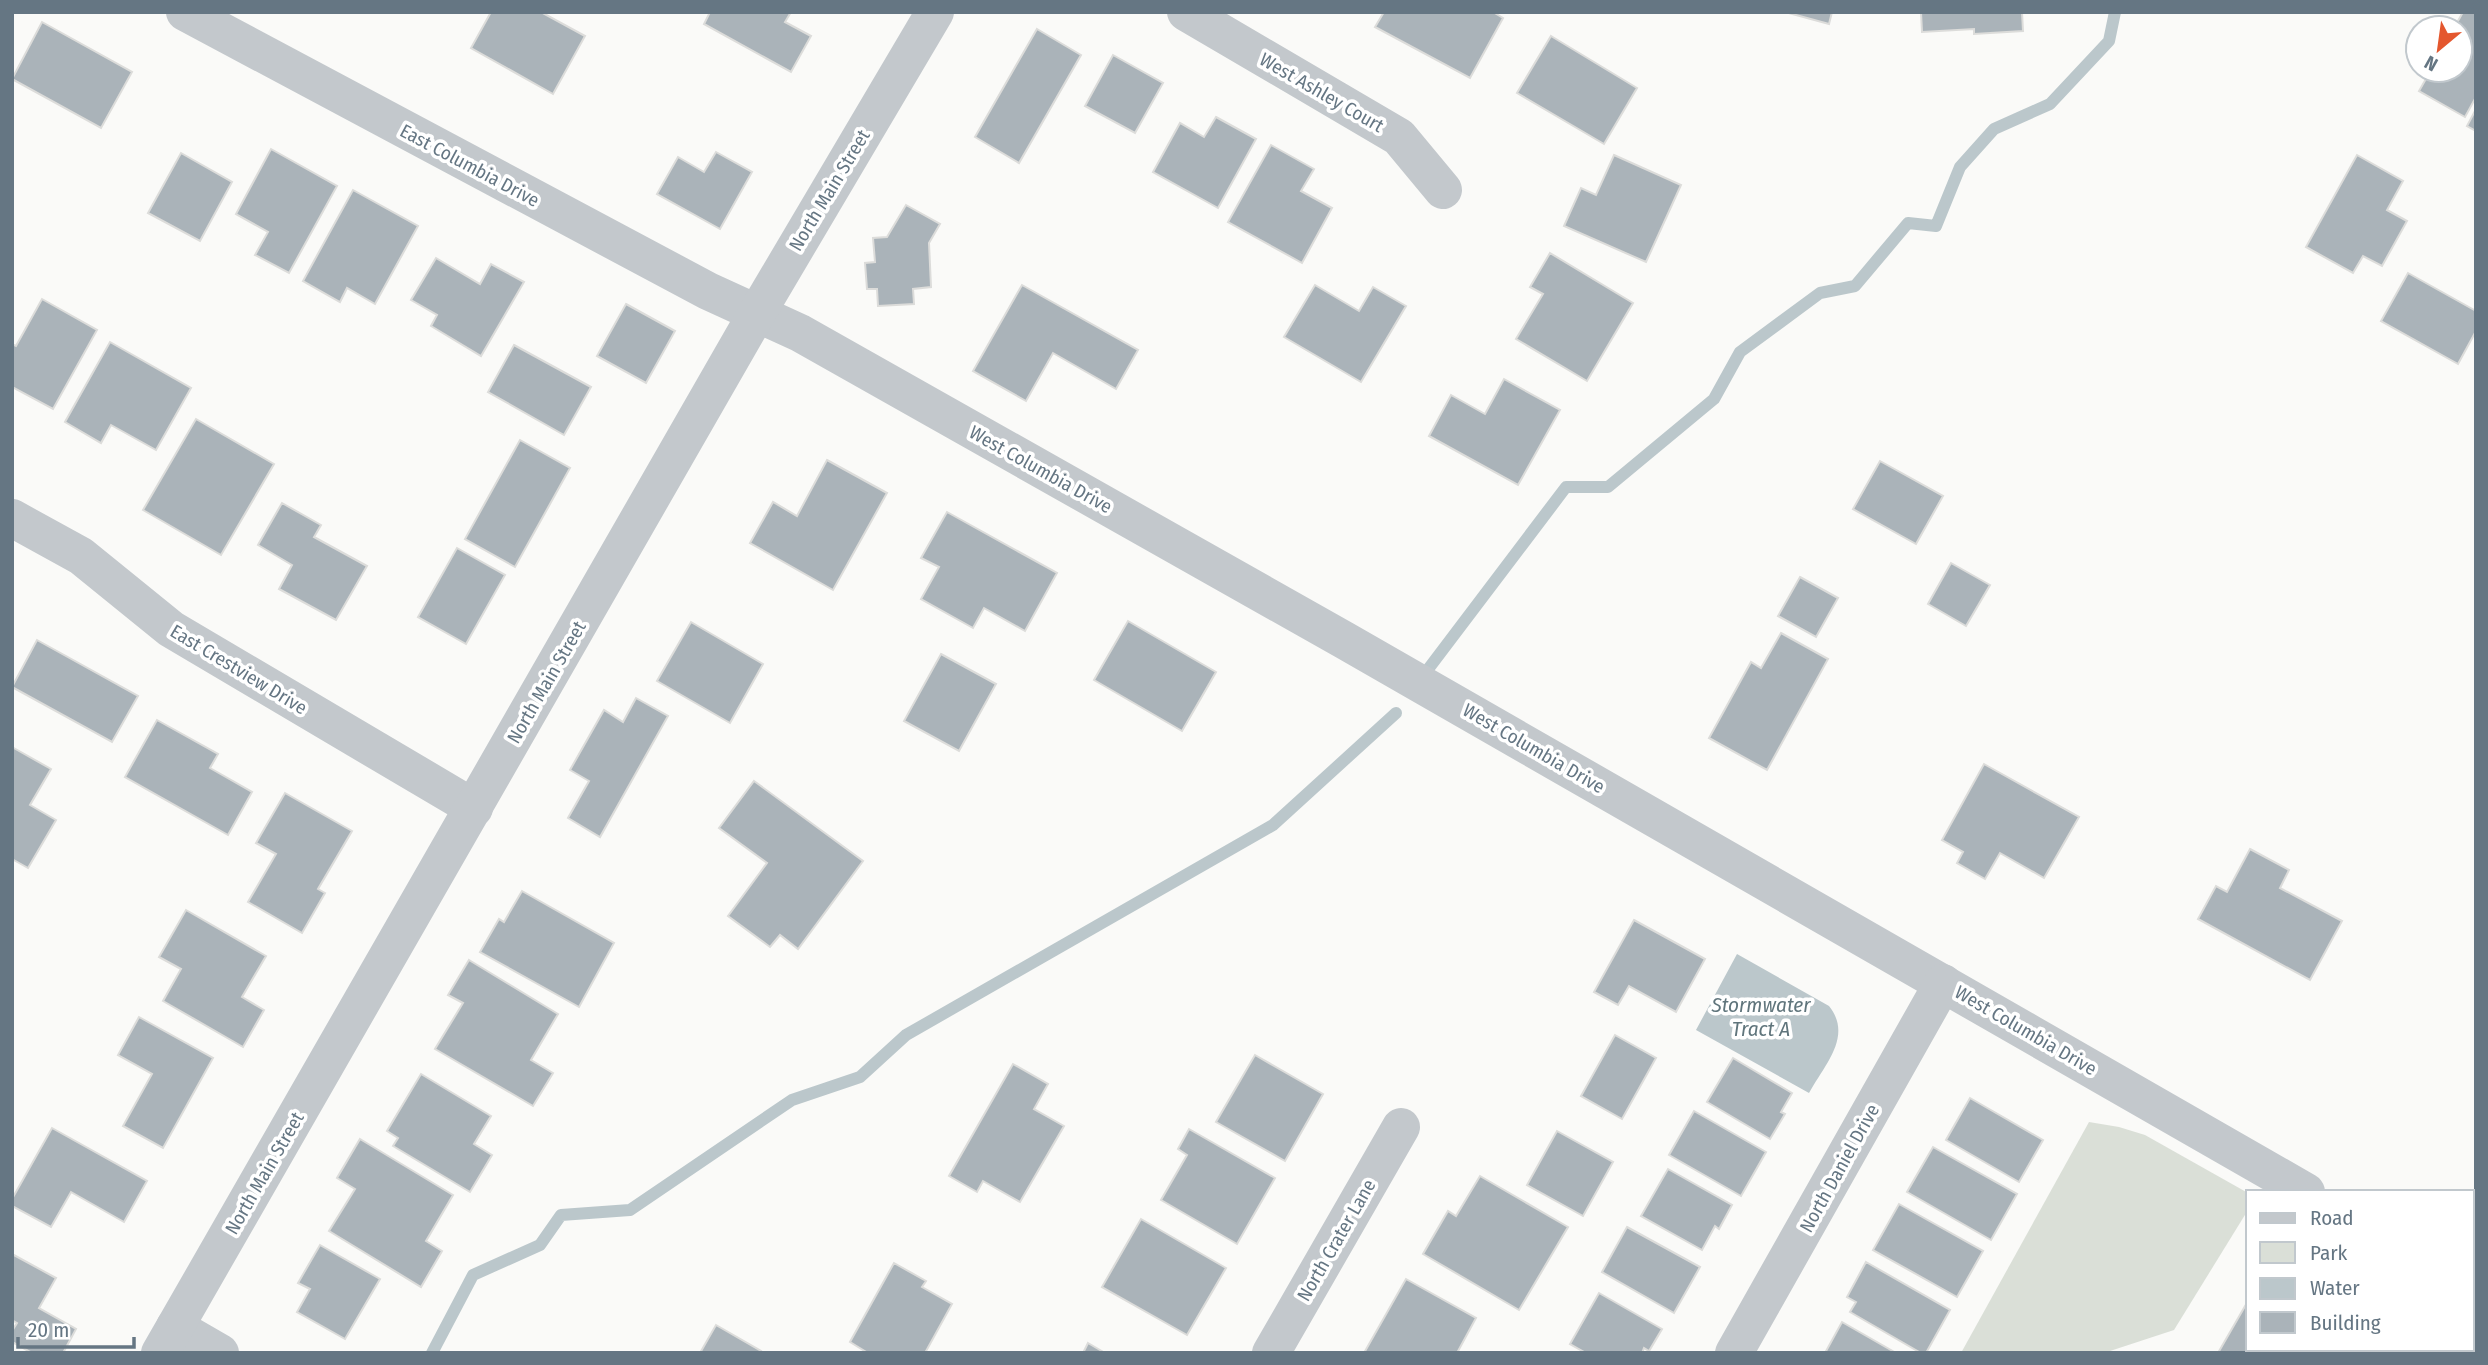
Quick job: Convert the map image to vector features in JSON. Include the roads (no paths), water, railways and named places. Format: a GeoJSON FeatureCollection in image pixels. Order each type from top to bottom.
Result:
{"type":"FeatureCollection","features":[{"type":"Feature","properties":{"kind":"street","name":"East Columbia Drive"},"geometry":{"type":"LineString","coordinates":[[185,12],[708,291],[757,313]]}},
{"type":"Feature","properties":{"kind":"street","name":"North Main Street"},"geometry":{"type":"LineString","coordinates":[[168,1340],[757,313],[935,12]]}},
{"type":"Feature","properties":{"kind":"street","name":"West Ashley Court"},"geometry":{"type":"LineString","coordinates":[[1186,12],[1399,137],[1443,190]]}},
{"type":"Feature","properties":{"kind":"street","name":"West Columbia Drive"},"geometry":{"type":"LineString","coordinates":[[757,313],[800,333],[1271,599],[2303,1190]]}},
{"type":"Feature","properties":{"kind":"street","name":"East Crestview Drive"},"geometry":{"type":"LineString","coordinates":[[12,518],[80,556],[171,629],[474,808]]}},
{"type":"Feature","properties":{"kind":"street","name":"North Daniel Drive"},"geometry":{"type":"LineString","coordinates":[[1734,1353],[1943,983]]}},
{"type":"Feature","properties":{"kind":"street","name":"North Crater Lane"},"geometry":{"type":"LineString","coordinates":[[1271,1353],[1401,1127]]}},
{"type":"Feature","properties":{"kind":"street"},"geometry":{"type":"LineString","coordinates":[[168,1340],[220,1353]]}},
{"type":"Feature","properties":{"kind":"water","name":"Stormwater Tract A"},"geometry":{"type":"Polygon","coordinates":[[[1737,954],[1829,1006],[1836,1017],[1838,1028],[1834,1050],[1809,1093],[1696,1030],[1737,954]]]}},
{"type":"Feature","properties":{"kind":"waterway"},"geometry":{"type":"LineString","coordinates":[[1429,668],[1566,487],[1608,487],[1714,399],[1740,352],[1820,293],[1855,286],[1908,223],[1936,226],[1960,167],[1994,129],[2050,104],[2109,41],[2115,12]]}},
{"type":"Feature","properties":{"kind":"waterway"},"geometry":{"type":"LineString","coordinates":[[432,1353],[473,1275],[540,1245],[561,1215],[630,1210],[792,1100],[860,1077],[906,1035],[1273,825],[1396,713]]}}]}
